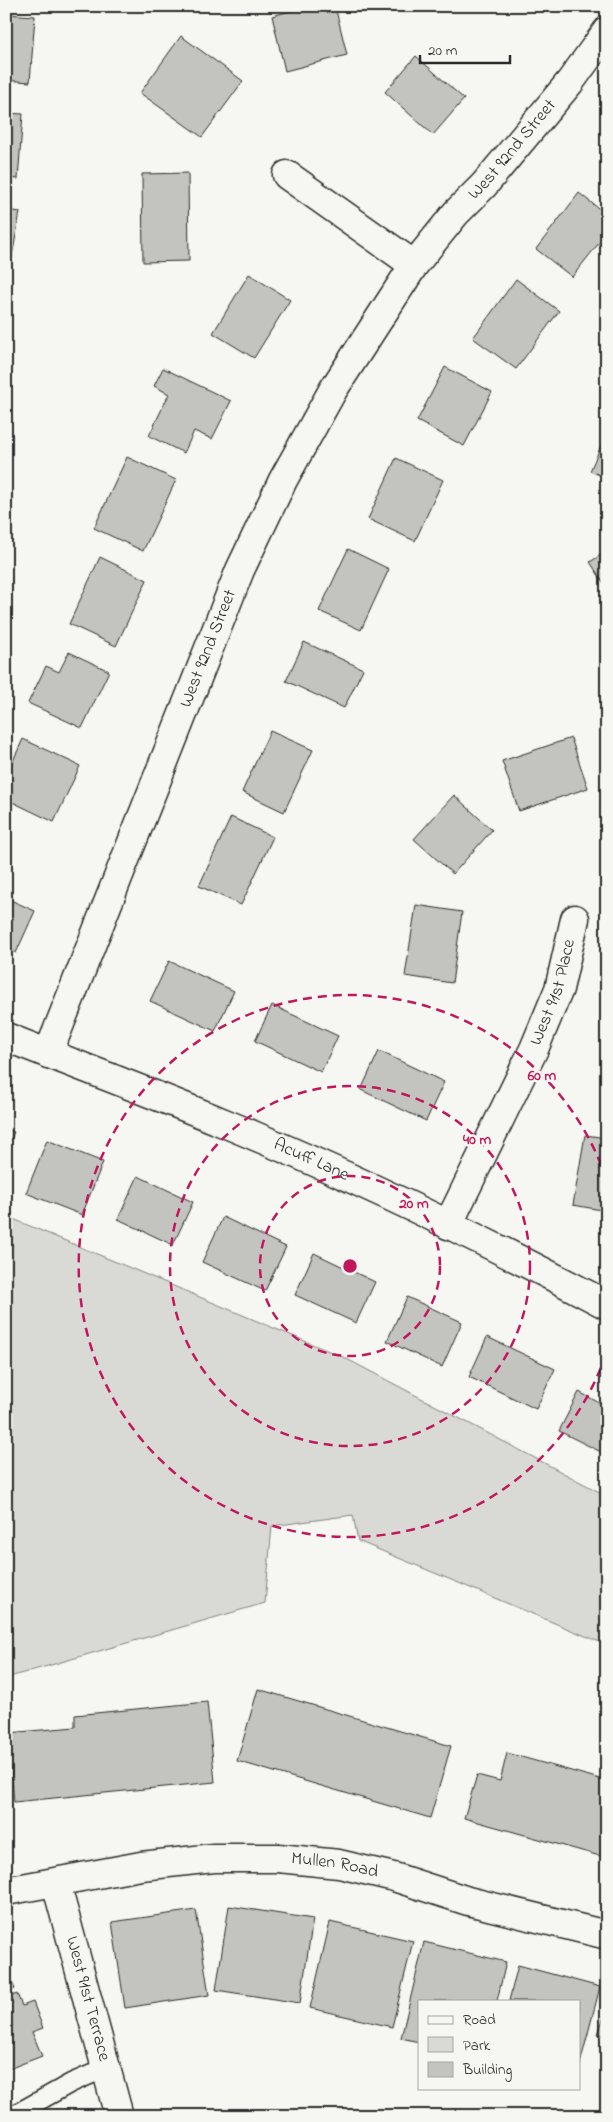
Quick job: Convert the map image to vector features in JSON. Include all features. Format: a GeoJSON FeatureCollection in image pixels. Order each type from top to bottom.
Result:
{"type":"FeatureCollection","features":[{"type":"Feature","properties":{"kind":"street","name":"West 92nd Street"},"geometry":{"type":"LineString","coordinates":[[48,1054],[240,570],[283,480],[333,390],[414,265],[456,213],[484,185],[570,82],[607,31]]}},
{"type":"Feature","properties":{"kind":"street"},"geometry":{"type":"LineString","coordinates":[[287,175],[414,265]]}},
{"type":"Feature","properties":{"kind":"street","name":"West 91st Place"},"geometry":{"type":"LineString","coordinates":[[448,1224],[534,1050],[559,989],[575,919]]}},
{"type":"Feature","properties":{"kind":"street","name":"Acuff Lane"},"geometry":{"type":"LineString","coordinates":[[6,1037],[225,1123],[511,1254],[607,1305]]}},
{"type":"Feature","properties":{"kind":"street","name":"Mullen Road"},"geometry":{"type":"LineString","coordinates":[[56,1883],[96,1873],[214,1858],[278,1858],[330,1863],[394,1877],[468,1901],[607,1935]]}},
{"type":"Feature","properties":{"kind":"street"},"geometry":{"type":"LineString","coordinates":[[6,1891],[56,1883]]}},
{"type":"Feature","properties":{"kind":"street","name":"West 91st Terrace"},"geometry":{"type":"LineString","coordinates":[[56,1883],[119,2116]]}},
{"type":"Feature","properties":{"kind":"lane"},"geometry":{"type":"LineString","coordinates":[[12,2116],[71,2083],[106,2068]]}},
{"type":"Feature","properties":{"kind":"green space"},"geometry":{"type":"Polygon","coordinates":[[[6,1216],[343,1357],[607,1496],[607,1645],[358,1541],[353,1515],[272,1526],[265,1603],[6,1678],[6,1216]]]}},
{"type":"Feature","properties":{"kind":"building"},"geometry":{"type":"Polygon","coordinates":[[[309,6],[335,6],[347,55],[285,71],[272,16],[309,6]]]}},
{"type":"Feature","properties":{"kind":"building"},"geometry":{"type":"Polygon","coordinates":[[[6,14],[35,16],[30,82],[6,80],[6,14]]]}},
{"type":"Feature","properties":{"kind":"building"},"geometry":{"type":"Polygon","coordinates":[[[181,36],[243,81],[202,137],[140,93],[181,36]]]}},
{"type":"Feature","properties":{"kind":"building"},"geometry":{"type":"Polygon","coordinates":[[[416,56],[464,99],[433,135],[385,92],[416,56]]]}},
{"type":"Feature","properties":{"kind":"building"},"geometry":{"type":"Polygon","coordinates":[[[6,113],[23,114],[18,179],[6,178],[6,113]]]}},
{"type":"Feature","properties":{"kind":"building"},"geometry":{"type":"Polygon","coordinates":[[[188,173],[189,261],[143,262],[142,174],[188,173]]]}},
{"type":"Feature","properties":{"kind":"building"},"geometry":{"type":"Polygon","coordinates":[[[579,193],[607,215],[607,233],[572,277],[536,249],[579,193]]]}},
{"type":"Feature","properties":{"kind":"building"},"geometry":{"type":"Polygon","coordinates":[[[6,210],[20,212],[9,274],[6,273],[6,210]]]}},
{"type":"Feature","properties":{"kind":"building"},"geometry":{"type":"Polygon","coordinates":[[[249,274],[290,300],[254,358],[213,333],[249,274]]]}},
{"type":"Feature","properties":{"kind":"building"},"geometry":{"type":"Polygon","coordinates":[[[516,279],[559,311],[516,369],[473,338],[516,279]]]}},
{"type":"Feature","properties":{"kind":"building"},"geometry":{"type":"Polygon","coordinates":[[[445,367],[492,392],[464,446],[417,421],[445,367]]]}},
{"type":"Feature","properties":{"kind":"building"},"geometry":{"type":"Polygon","coordinates":[[[163,368],[231,401],[212,439],[194,431],[184,453],[149,436],[169,394],[154,386],[163,368]]]}},
{"type":"Feature","properties":{"kind":"building"},"geometry":{"type":"Polygon","coordinates":[[[607,432],[607,478],[590,471],[607,432]]]}},
{"type":"Feature","properties":{"kind":"building"},"geometry":{"type":"Polygon","coordinates":[[[127,457],[176,480],[143,551],[94,528],[127,457]]]}},
{"type":"Feature","properties":{"kind":"building"},"geometry":{"type":"Polygon","coordinates":[[[396,458],[443,480],[415,541],[368,519],[396,458]]]}},
{"type":"Feature","properties":{"kind":"building"},"geometry":{"type":"Polygon","coordinates":[[[348,549],[389,569],[361,630],[319,611],[348,549]]]}},
{"type":"Feature","properties":{"kind":"building"},"geometry":{"type":"Polygon","coordinates":[[[607,551],[607,588],[590,562],[607,551]]]}},
{"type":"Feature","properties":{"kind":"building"},"geometry":{"type":"Polygon","coordinates":[[[100,557],[147,580],[116,646],[69,624],[100,557]]]}},
{"type":"Feature","properties":{"kind":"building"},"geometry":{"type":"Polygon","coordinates":[[[304,642],[363,669],[344,708],[286,681],[304,642]]]}},
{"type":"Feature","properties":{"kind":"building"},"geometry":{"type":"Polygon","coordinates":[[[69,652],[109,671],[82,728],[28,703],[46,666],[59,672],[69,652]]]}},
{"type":"Feature","properties":{"kind":"building"},"geometry":{"type":"Polygon","coordinates":[[[270,731],[313,750],[284,812],[242,792],[270,731]]]}},
{"type":"Feature","properties":{"kind":"building"},"geometry":{"type":"Polygon","coordinates":[[[571,738],[588,788],[519,811],[502,761],[571,738]]]}},
{"type":"Feature","properties":{"kind":"building"},"geometry":{"type":"Polygon","coordinates":[[[23,739],[80,766],[54,822],[6,799],[6,776],[23,739]]]}},
{"type":"Feature","properties":{"kind":"building"},"geometry":{"type":"Polygon","coordinates":[[[454,795],[492,830],[453,874],[414,839],[454,795]]]}},
{"type":"Feature","properties":{"kind":"building"},"geometry":{"type":"Polygon","coordinates":[[[231,817],[273,837],[241,905],[199,886],[231,817]]]}},
{"type":"Feature","properties":{"kind":"building"},"geometry":{"type":"Polygon","coordinates":[[[6,898],[35,911],[16,953],[6,948],[6,898]]]}},
{"type":"Feature","properties":{"kind":"building"},"geometry":{"type":"Polygon","coordinates":[[[416,905],[462,912],[452,983],[405,976],[416,905]]]}},
{"type":"Feature","properties":{"kind":"building"},"geometry":{"type":"Polygon","coordinates":[[[169,961],[234,991],[215,1031],[150,1001],[169,961]]]}},
{"type":"Feature","properties":{"kind":"building"},"geometry":{"type":"Polygon","coordinates":[[[272,1005],[338,1036],[321,1072],[255,1041],[272,1005]]]}},
{"type":"Feature","properties":{"kind":"building"},"geometry":{"type":"Polygon","coordinates":[[[379,1051],[444,1082],[426,1121],[361,1090],[379,1051]]]}},
{"type":"Feature","properties":{"kind":"building"},"geometry":{"type":"Polygon","coordinates":[[[6,1129],[14,1132],[6,1150],[6,1129]]]}},
{"type":"Feature","properties":{"kind":"building"},"geometry":{"type":"Polygon","coordinates":[[[585,1135],[607,1138],[607,1211],[573,1205],[585,1135]]]}},
{"type":"Feature","properties":{"kind":"building"},"geometry":{"type":"Polygon","coordinates":[[[47,1140],[103,1162],[82,1215],[26,1193],[47,1140]]]}},
{"type":"Feature","properties":{"kind":"building"},"geometry":{"type":"Polygon","coordinates":[[[138,1176],[193,1202],[173,1245],[118,1219],[138,1176]]]}},
{"type":"Feature","properties":{"kind":"building"},"geometry":{"type":"Polygon","coordinates":[[[223,1217],[286,1247],[265,1291],[202,1262],[223,1217]]]}},
{"type":"Feature","properties":{"kind":"building"},"geometry":{"type":"Polygon","coordinates":[[[314,1253],[375,1282],[356,1323],[295,1295],[314,1253]]]}},
{"type":"Feature","properties":{"kind":"building"},"geometry":{"type":"Polygon","coordinates":[[[407,1297],[462,1322],[442,1367],[387,1341],[407,1297]]]}},
{"type":"Feature","properties":{"kind":"building"},"geometry":{"type":"Polygon","coordinates":[[[487,1337],[555,1369],[536,1409],[469,1377],[487,1337]]]}},
{"type":"Feature","properties":{"kind":"building"},"geometry":{"type":"Polygon","coordinates":[[[579,1392],[607,1407],[607,1455],[559,1431],[579,1392]]]}},
{"type":"Feature","properties":{"kind":"building"},"geometry":{"type":"Polygon","coordinates":[[[258,1689],[451,1746],[430,1818],[237,1761],[258,1689]]]}},
{"type":"Feature","properties":{"kind":"building"},"geometry":{"type":"Polygon","coordinates":[[[207,1702],[215,1782],[14,1802],[8,1733],[75,1727],[75,1715],[207,1702]]]}},
{"type":"Feature","properties":{"kind":"building"},"geometry":{"type":"Polygon","coordinates":[[[507,1753],[607,1781],[607,1858],[464,1818],[477,1775],[500,1781],[507,1753]]]}},
{"type":"Feature","properties":{"kind":"building"},"geometry":{"type":"Polygon","coordinates":[[[229,1906],[313,1919],[300,2003],[216,1990],[229,1906]]]}},
{"type":"Feature","properties":{"kind":"building"},"geometry":{"type":"Polygon","coordinates":[[[196,1910],[209,1995],[125,2008],[112,1922],[196,1910]]]}},
{"type":"Feature","properties":{"kind":"building"},"geometry":{"type":"Polygon","coordinates":[[[330,1922],[413,1941],[392,2027],[310,2008],[330,1922]]]}},
{"type":"Feature","properties":{"kind":"building"},"geometry":{"type":"Polygon","coordinates":[[[424,1942],[506,1962],[497,2000],[418,2000],[418,2042],[401,2038],[424,1942]]]}},
{"type":"Feature","properties":{"kind":"building"},"geometry":{"type":"Polygon","coordinates":[[[518,1965],[600,1987],[580,2064],[580,2000],[509,2000],[518,1965]]]}},
{"type":"Feature","properties":{"kind":"building"},"geometry":{"type":"Polygon","coordinates":[[[6,1968],[15,1989],[6,1992],[6,1968]]]}},
{"type":"Feature","properties":{"kind":"building"},"geometry":{"type":"Polygon","coordinates":[[[17,1994],[22,2006],[33,2002],[43,2028],[32,2032],[42,2056],[6,2070],[6,1998],[17,1994]]]}},
{"type":"Feature","properties":{"kind":"building"},"geometry":{"type":"Polygon","coordinates":[[[607,2007],[607,2036],[598,2034],[607,2007]]]}}]}
